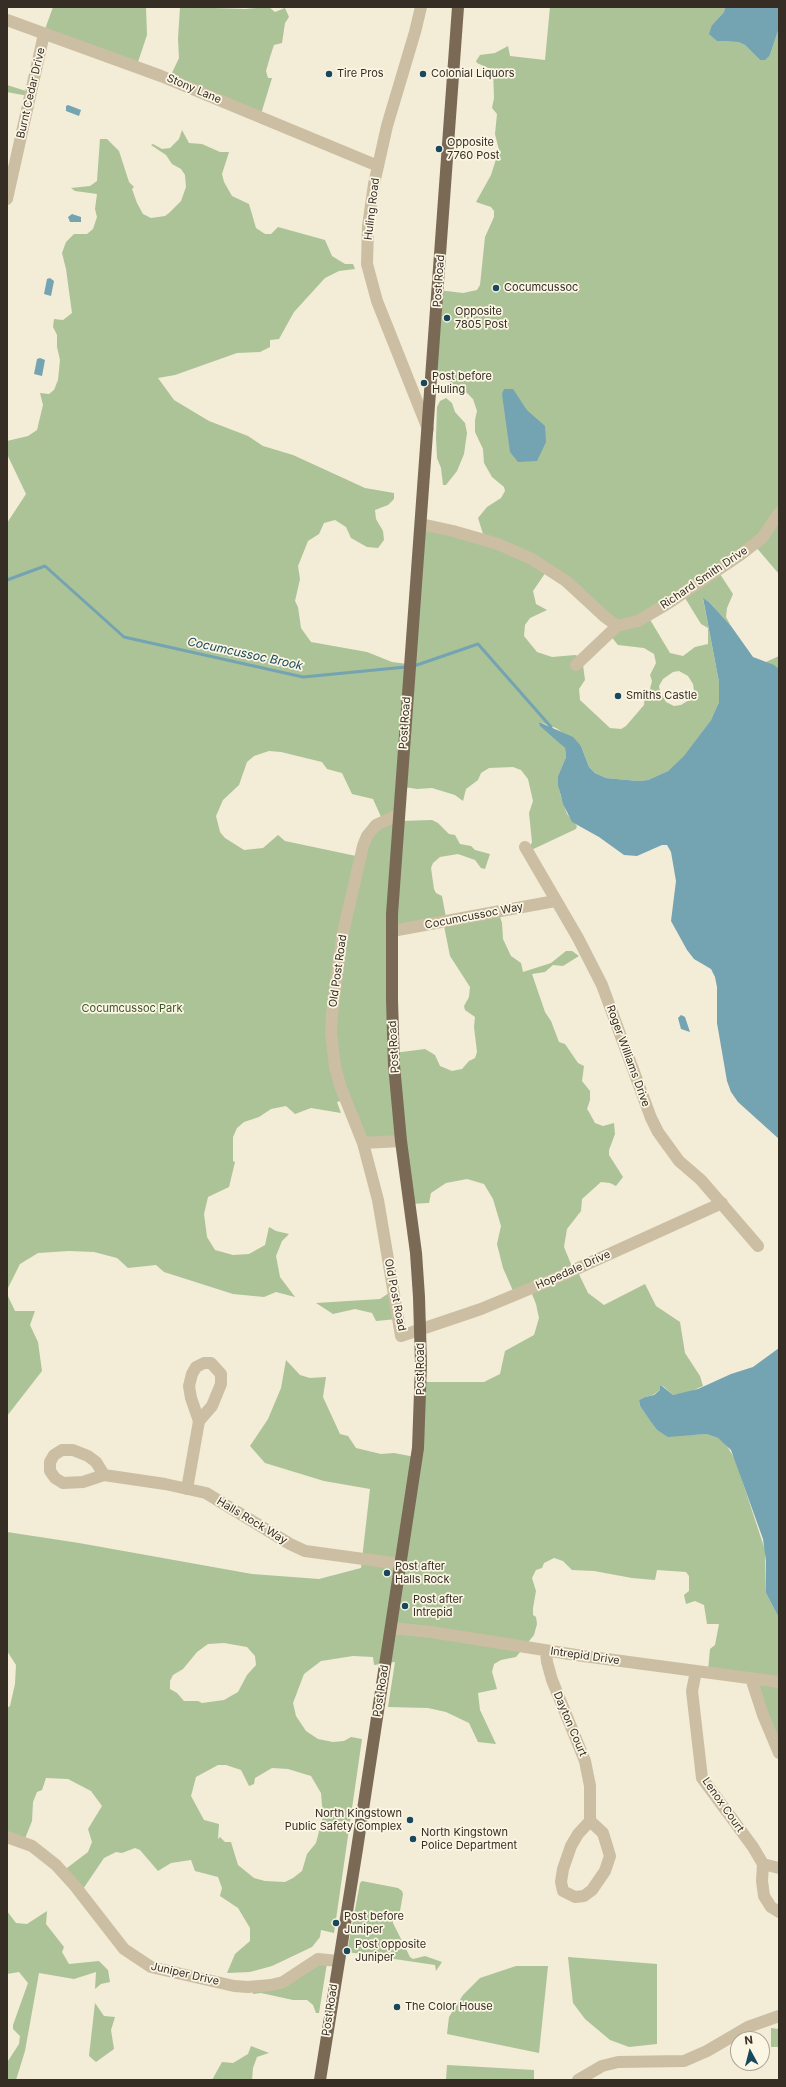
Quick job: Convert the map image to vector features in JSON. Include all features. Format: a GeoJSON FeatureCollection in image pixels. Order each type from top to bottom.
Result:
{"type":"FeatureCollection","features":[{"type":"Feature","properties":{"kind":"main road","name":"Post Road"},"geometry":{"type":"LineString","coordinates":[[320,2080],[418,1448],[421,1331],[416,1253],[401,1141],[394,1058],[392,931],[398,815],[422,524],[458,7]]}},
{"type":"Feature","properties":{"kind":"street","name":"Huling Road"},"geometry":{"type":"LineString","coordinates":[[421,7],[387,126],[378,166],[368,226],[367,264],[377,301],[428,429]]}},
{"type":"Feature","properties":{"kind":"street","name":"Stony Lane"},"geometry":{"type":"LineString","coordinates":[[7,20],[161,76],[378,166]]}},
{"type":"Feature","properties":{"kind":"street","name":"Burnt Cedar Drive"},"geometry":{"type":"LineString","coordinates":[[7,199],[44,34]]}},
{"type":"Feature","properties":{"kind":"street","name":"Richard Smith Drive"},"geometry":{"type":"LineString","coordinates":[[617,626],[638,621],[721,569],[762,538],[779,513]]}},
{"type":"Feature","properties":{"kind":"street"},"geometry":{"type":"LineString","coordinates":[[422,524],[498,544],[532,559],[566,581],[617,626],[576,665]]}},
{"type":"Feature","properties":{"kind":"street","name":"Old Post Road"},"geometry":{"type":"LineString","coordinates":[[398,815],[376,825],[367,836],[363,846],[342,937],[332,1014],[332,1044],[335,1067],[341,1088],[363,1143],[383,1224],[401,1336],[421,1331]]}},
{"type":"Feature","properties":{"kind":"street","name":"Roger Williams Drive"},"geometry":{"type":"LineString","coordinates":[[525,847],[578,938],[602,985],[651,1118],[658,1132],[679,1160],[701,1180],[758,1246]]}},
{"type":"Feature","properties":{"kind":"street","name":"Cocumcussoc Way"},"geometry":{"type":"LineString","coordinates":[[392,931],[555,900]]}},
{"type":"Feature","properties":{"kind":"street"},"geometry":{"type":"LineString","coordinates":[[363,1143],[401,1141]]}},
{"type":"Feature","properties":{"kind":"street","name":"Hopedale Drive"},"geometry":{"type":"LineString","coordinates":[[421,1331],[563,1275],[722,1203]]}},
{"type":"Feature","properties":{"kind":"street"},"geometry":{"type":"LineString","coordinates":[[187,1489],[199,1421]]}},
{"type":"Feature","properties":{"kind":"street","name":"Halls Rock Way"},"geometry":{"type":"LineString","coordinates":[[104,1475],[206,1493],[290,1544],[305,1551],[400,1564]]}},
{"type":"Feature","properties":{"kind":"street","name":"Intrepid Drive"},"geometry":{"type":"LineString","coordinates":[[391,1628],[431,1632],[546,1651],[779,1682]]}},
{"type":"Feature","properties":{"kind":"street","name":"Dayton Court"},"geometry":{"type":"LineString","coordinates":[[546,1651],[552,1680],[585,1761],[590,1786],[590,1822]]}},
{"type":"Feature","properties":{"kind":"street","name":"Lenox Court"},"geometry":{"type":"LineString","coordinates":[[696,1670],[692,1691],[702,1778],[753,1847],[763,1864]]}},
{"type":"Feature","properties":{"kind":"street"},"geometry":{"type":"LineString","coordinates":[[751,1678],[767,1727],[779,1753]]}},
{"type":"Feature","properties":{"kind":"street"},"geometry":{"type":"LineString","coordinates":[[590,1822],[603,1833],[610,1856],[608,1864],[597,1884],[587,1894],[580,1897],[570,1896],[563,1890],[562,1887],[562,1869],[571,1846],[578,1834],[590,1822]]}},
{"type":"Feature","properties":{"kind":"street","name":"Juniper Drive"},"geometry":{"type":"LineString","coordinates":[[7,1837],[32,1846],[56,1865],[75,1886],[124,1949],[135,1958],[151,1967],[234,1986],[248,1987],[271,1985],[283,1982],[318,1959],[338,1961]]}},
{"type":"Feature","properties":{"kind":"street"},"geometry":{"type":"LineString","coordinates":[[779,1868],[763,1864],[762,1881],[764,1896],[771,1907],[779,1912]]}},
{"type":"Feature","properties":{"kind":"street"},"geometry":{"type":"LineString","coordinates":[[578,2080],[602,2066],[618,2062],[684,2061],[707,2051],[748,2027],[779,2016]]}},
{"type":"Feature","properties":{"kind":"green space"},"geometry":{"type":"Polygon","coordinates":[[[53,7],[146,7],[147,35],[137,65],[44,32],[53,7]]]}},
{"type":"Feature","properties":{"kind":"green space"},"geometry":{"type":"Polygon","coordinates":[[[180,7],[245,9],[269,7],[275,12],[285,8],[289,17],[285,23],[282,43],[274,45],[270,57],[266,71],[268,78],[272,78],[261,114],[170,77],[179,58],[178,39],[180,7]]]}},
{"type":"Feature","properties":{"kind":"green space","name":"Cocumcussoc Park"},"geometry":{"type":"Polygon","coordinates":[[[550,7],[725,7],[724,12],[712,25],[717,41],[738,42],[745,45],[760,60],[770,55],[779,28],[779,574],[755,546],[720,574],[733,594],[727,608],[726,617],[731,626],[710,603],[703,599],[719,682],[719,702],[711,720],[684,757],[668,771],[648,780],[638,781],[606,778],[595,773],[589,767],[581,746],[556,728],[539,722],[565,748],[566,757],[558,776],[560,794],[567,814],[577,826],[576,829],[527,852],[532,842],[529,813],[533,801],[528,779],[521,770],[513,767],[489,768],[481,773],[478,780],[466,789],[463,801],[455,795],[432,788],[417,789],[404,787],[401,821],[432,820],[438,823],[449,834],[455,835],[460,844],[471,846],[475,850],[490,854],[485,869],[481,868],[475,860],[458,854],[440,857],[433,863],[431,868],[434,889],[436,893],[442,896],[447,923],[499,914],[502,923],[503,939],[511,956],[521,963],[523,972],[551,963],[566,951],[572,951],[579,956],[563,966],[553,965],[545,972],[532,974],[545,1012],[551,1021],[559,1042],[565,1044],[578,1063],[584,1066],[582,1081],[590,1091],[590,1100],[587,1109],[595,1123],[603,1126],[614,1123],[615,1134],[609,1150],[609,1155],[623,1177],[616,1186],[610,1183],[601,1182],[582,1199],[581,1211],[567,1229],[564,1247],[573,1269],[576,1268],[588,1293],[604,1305],[645,1284],[656,1306],[680,1322],[685,1353],[700,1376],[703,1386],[687,1393],[673,1395],[663,1386],[660,1386],[660,1390],[653,1395],[639,1400],[640,1406],[657,1430],[668,1436],[706,1434],[718,1438],[725,1443],[735,1459],[765,1550],[766,1593],[779,1618],[779,1754],[752,1682],[708,1671],[710,1649],[715,1645],[719,1624],[707,1624],[704,1605],[695,1601],[686,1604],[684,1595],[689,1591],[689,1576],[686,1572],[657,1570],[655,1580],[632,1578],[594,1571],[572,1570],[563,1561],[554,1558],[544,1563],[542,1568],[536,1570],[532,1578],[536,1591],[533,1615],[536,1617],[537,1624],[534,1635],[516,1657],[501,1660],[494,1664],[492,1672],[497,1689],[478,1693],[480,1710],[496,1744],[478,1742],[469,1723],[446,1712],[428,1708],[388,1707],[395,1662],[374,1665],[373,1657],[353,1656],[321,1661],[304,1674],[293,1703],[296,1716],[306,1731],[318,1739],[333,1742],[344,1741],[351,1737],[362,1739],[334,1933],[321,1930],[320,1937],[312,1947],[272,1966],[250,1972],[227,1973],[235,1954],[250,1941],[250,1928],[238,1908],[220,1896],[222,1888],[218,1877],[195,1871],[191,1860],[171,1863],[158,1871],[140,1850],[135,1848],[122,1853],[116,1852],[104,1858],[81,1892],[63,1871],[88,1852],[92,1842],[88,1829],[102,1806],[91,1791],[68,1779],[46,1778],[42,1790],[37,1792],[33,1802],[32,1821],[24,1841],[7,1837],[7,1708],[10,1706],[15,1684],[16,1665],[7,1651],[7,1532],[79,1543],[252,1574],[319,1579],[361,1568],[370,1489],[324,1481],[265,1463],[250,1446],[268,1419],[281,1388],[286,1360],[300,1375],[310,1378],[326,1377],[323,1397],[340,1434],[348,1436],[356,1448],[381,1454],[394,1453],[415,1457],[423,1382],[484,1382],[500,1374],[505,1351],[534,1335],[539,1318],[536,1304],[530,1289],[514,1293],[503,1268],[497,1244],[501,1226],[493,1199],[484,1184],[467,1179],[446,1183],[431,1193],[429,1203],[409,1204],[400,1141],[363,1141],[344,1100],[337,1102],[341,1113],[311,1108],[295,1114],[286,1106],[271,1109],[259,1117],[244,1122],[237,1128],[233,1137],[233,1161],[235,1162],[229,1187],[208,1197],[204,1214],[207,1237],[215,1250],[233,1255],[249,1254],[265,1245],[269,1227],[276,1231],[289,1234],[282,1241],[276,1256],[280,1277],[295,1297],[276,1292],[264,1297],[233,1294],[164,1272],[156,1265],[128,1268],[117,1258],[94,1252],[69,1251],[38,1253],[20,1264],[7,1290],[7,523],[26,494],[7,454],[7,441],[28,436],[37,430],[43,405],[40,393],[49,394],[54,390],[58,380],[60,360],[57,347],[57,335],[53,327],[54,319],[63,320],[72,313],[66,269],[62,253],[66,242],[74,234],[87,234],[93,229],[97,217],[95,209],[97,194],[75,191],[71,188],[90,186],[97,181],[100,139],[107,139],[119,151],[129,182],[134,187],[132,189],[137,203],[143,214],[151,218],[165,216],[169,213],[181,201],[186,187],[185,175],[181,169],[172,164],[166,155],[151,145],[153,144],[162,149],[170,148],[179,139],[182,130],[189,143],[202,144],[220,152],[229,152],[222,174],[224,182],[232,196],[249,204],[256,228],[265,234],[271,234],[278,227],[325,240],[332,256],[345,264],[353,264],[355,269],[339,271],[325,278],[294,312],[279,339],[270,340],[270,347],[260,352],[237,353],[175,375],[158,378],[174,400],[209,421],[248,436],[263,446],[293,455],[365,488],[394,493],[394,499],[388,505],[375,510],[376,519],[383,531],[384,540],[378,548],[367,547],[351,538],[346,527],[335,520],[324,523],[319,534],[308,541],[298,566],[300,579],[295,601],[298,607],[301,628],[311,642],[367,652],[392,662],[408,664],[420,527],[484,537],[478,518],[487,507],[501,498],[505,491],[504,487],[492,477],[484,463],[483,449],[475,432],[477,411],[473,399],[467,393],[445,380],[438,377],[431,378],[438,290],[463,293],[477,290],[480,285],[485,237],[494,217],[494,211],[491,207],[476,202],[491,175],[499,150],[495,134],[497,114],[492,108],[494,98],[493,70],[477,63],[476,61],[480,55],[495,53],[508,46],[510,56],[545,60],[550,7]],[[504,389],[527,409],[512,389],[504,389]],[[548,569],[533,591],[536,604],[547,610],[530,618],[525,625],[524,636],[537,652],[552,657],[575,655],[582,657],[585,680],[579,689],[580,700],[610,728],[621,729],[626,726],[644,705],[645,693],[650,689],[652,681],[650,675],[656,663],[654,654],[644,648],[618,645],[609,634],[615,626],[548,569]],[[685,598],[649,618],[670,653],[683,656],[695,647],[708,644],[708,628],[701,624],[685,598]],[[679,671],[673,672],[663,679],[659,686],[660,692],[666,702],[674,706],[681,705],[689,700],[694,691],[693,684],[688,676],[679,671]],[[269,751],[254,756],[247,762],[239,785],[223,800],[216,816],[220,832],[225,838],[244,850],[263,848],[278,835],[285,841],[356,856],[382,819],[373,799],[352,794],[342,773],[327,769],[322,762],[281,752],[269,751]],[[444,926],[393,935],[394,1053],[425,1049],[435,1055],[440,1066],[452,1071],[462,1069],[469,1061],[475,1058],[477,1052],[474,1027],[475,1017],[465,1010],[464,1006],[469,997],[470,987],[450,956],[444,926]],[[224,1643],[208,1644],[197,1652],[183,1669],[173,1675],[170,1681],[170,1689],[177,1693],[184,1701],[198,1701],[202,1703],[224,1700],[238,1692],[247,1675],[256,1665],[255,1656],[247,1647],[224,1643]],[[218,1765],[196,1777],[191,1796],[204,1820],[219,1824],[218,1839],[220,1837],[225,1842],[231,1842],[238,1865],[254,1878],[265,1881],[285,1882],[302,1871],[307,1854],[316,1843],[323,1816],[321,1793],[311,1776],[288,1769],[272,1768],[255,1778],[254,1784],[249,1786],[241,1770],[226,1765],[218,1765]]]}},
{"type":"Feature","properties":{"kind":"green space"},"geometry":{"type":"Polygon","coordinates":[[[7,85],[29,92],[28,96],[7,92],[7,85]]]}},
{"type":"Feature","properties":{"kind":"green space"},"geometry":{"type":"Polygon","coordinates":[[[446,398],[452,403],[455,412],[465,423],[467,433],[464,454],[457,471],[446,485],[443,485],[441,468],[437,458],[437,407],[440,401],[446,398]]]}},
{"type":"Feature","properties":{"kind":"green space"},"geometry":{"type":"Polygon","coordinates":[[[779,656],[779,669],[766,662],[779,656]]]}},
{"type":"Feature","properties":{"kind":"green space"},"geometry":{"type":"Polygon","coordinates":[[[392,1291],[397,1319],[376,1321],[372,1313],[355,1309],[333,1314],[316,1303],[380,1299],[392,1291]]]}},
{"type":"Feature","properties":{"kind":"green space"},"geometry":{"type":"Polygon","coordinates":[[[7,1294],[15,1311],[35,1311],[30,1325],[38,1342],[42,1371],[7,1416],[7,1294]]]}},
{"type":"Feature","properties":{"kind":"green space"},"geometry":{"type":"Polygon","coordinates":[[[362,1881],[398,1888],[402,1891],[403,1894],[400,1911],[393,1915],[393,1923],[410,1957],[413,1959],[425,1956],[442,1962],[436,1971],[435,1965],[347,1952],[360,1883],[362,1881]]]}},
{"type":"Feature","properties":{"kind":"green space"},"geometry":{"type":"Polygon","coordinates":[[[7,1911],[16,1923],[27,1924],[47,1911],[46,1924],[64,1947],[62,1952],[69,1964],[99,1961],[108,1970],[110,1982],[101,1984],[95,1989],[96,1972],[74,1979],[39,1973],[25,2051],[16,2080],[7,2080],[8,2061],[19,2044],[20,2036],[13,2029],[13,2025],[28,1983],[19,1972],[7,1974],[7,1911]]]}},
{"type":"Feature","properties":{"kind":"green space"},"geometry":{"type":"Polygon","coordinates":[[[328,1957],[319,2013],[316,2013],[313,2005],[307,2000],[293,2000],[261,1993],[253,1994],[252,1987],[279,1982],[328,1957]]]}},
{"type":"Feature","properties":{"kind":"green space"},"geometry":{"type":"Polygon","coordinates":[[[568,1957],[657,1964],[657,2044],[629,2047],[610,2040],[585,2019],[573,2003],[568,1957]]]}},
{"type":"Feature","properties":{"kind":"green space"},"geometry":{"type":"Polygon","coordinates":[[[516,1966],[548,1966],[539,2053],[447,2034],[449,2017],[463,1995],[480,1978],[516,1966]]]}},
{"type":"Feature","properties":{"kind":"green space"},"geometry":{"type":"Polygon","coordinates":[[[95,2003],[104,2016],[115,2017],[111,2030],[114,2049],[96,2062],[89,2056],[95,2003]]]}},
{"type":"Feature","properties":{"kind":"green space"},"geometry":{"type":"Polygon","coordinates":[[[771,2028],[779,2029],[779,2047],[771,2047],[771,2028]]]}},
{"type":"Feature","properties":{"kind":"green space"},"geometry":{"type":"Polygon","coordinates":[[[251,2046],[269,2053],[257,2057],[253,2068],[252,2080],[212,2080],[222,2062],[233,2063],[248,2054],[251,2046]]]}},
{"type":"Feature","properties":{"kind":"green space"},"geometry":{"type":"Polygon","coordinates":[[[447,2065],[534,2070],[534,2080],[446,2080],[447,2065]]]}},
{"type":"Feature","properties":{"kind":"water"},"geometry":{"type":"Polygon","coordinates":[[[725,7],[779,7],[779,28],[770,55],[765,60],[760,60],[745,45],[738,42],[717,41],[709,34],[712,25],[724,12],[725,7]]]}},
{"type":"Feature","properties":{"kind":"water"},"geometry":{"type":"Polygon","coordinates":[[[68,105],[81,110],[79,116],[66,111],[66,106],[68,105]]]}},
{"type":"Feature","properties":{"kind":"water"},"geometry":{"type":"Polygon","coordinates":[[[72,214],[81,217],[81,222],[70,222],[68,217],[72,214]]]}},
{"type":"Feature","properties":{"kind":"water"},"geometry":{"type":"Polygon","coordinates":[[[50,278],[54,281],[51,296],[44,294],[47,279],[50,278]]]}},
{"type":"Feature","properties":{"kind":"water"},"geometry":{"type":"Polygon","coordinates":[[[40,358],[45,360],[42,376],[34,374],[37,359],[40,358]]]}},
{"type":"Feature","properties":{"kind":"water"},"geometry":{"type":"Polygon","coordinates":[[[504,389],[513,389],[527,410],[545,426],[546,442],[537,461],[518,462],[510,452],[502,394],[504,389]]]}},
{"type":"Feature","properties":{"kind":"water"},"geometry":{"type":"Polygon","coordinates":[[[703,598],[710,603],[731,626],[753,657],[774,665],[779,669],[779,1139],[738,1102],[731,1092],[727,1081],[717,1023],[717,987],[715,977],[711,969],[694,959],[687,950],[671,921],[676,881],[671,852],[667,845],[662,845],[637,856],[624,855],[599,837],[572,822],[563,804],[558,785],[558,776],[566,757],[565,748],[540,726],[539,722],[573,737],[581,746],[589,767],[595,773],[606,778],[638,781],[648,780],[668,771],[684,756],[711,720],[719,702],[719,682],[703,598]]]}},
{"type":"Feature","properties":{"kind":"water"},"geometry":{"type":"Polygon","coordinates":[[[681,1015],[685,1017],[690,1032],[681,1029],[678,1018],[681,1015]]]}},
{"type":"Feature","properties":{"kind":"water"},"geometry":{"type":"Polygon","coordinates":[[[779,1348],[779,1618],[766,1593],[766,1561],[763,1539],[731,1450],[718,1438],[706,1434],[668,1437],[657,1430],[640,1406],[639,1400],[654,1395],[660,1390],[660,1386],[673,1395],[698,1389],[731,1374],[753,1367],[779,1348]]]}},
{"type":"Feature","properties":{"kind":"waterway","name":"Cocumcussoc Brook"},"geometry":{"type":"LineString","coordinates":[[7,580],[45,566],[124,637],[303,677],[406,667]]}},
{"type":"Feature","properties":{"kind":"waterway","name":"Cocumcussoc Brook"},"geometry":{"type":"LineString","coordinates":[[414,666],[478,644],[551,727]]}},
{"type":"Feature","properties":{"kind":"place","name":"Tire Pros"},"geometry":{"type":"Point","coordinates":[329,74]}},
{"type":"Feature","properties":{"kind":"place","name":"Colonial Liquors"},"geometry":{"type":"Point","coordinates":[423,74]}},
{"type":"Feature","properties":{"kind":"place","name":"Opposite 7760 Post"},"geometry":{"type":"Point","coordinates":[439,149]}},
{"type":"Feature","properties":{"kind":"place","name":"Cocumcussoc"},"geometry":{"type":"Point","coordinates":[496,288]}},
{"type":"Feature","properties":{"kind":"place","name":"Opposite 7805 Post"},"geometry":{"type":"Point","coordinates":[447,318]}},
{"type":"Feature","properties":{"kind":"place","name":"Post before Huling"},"geometry":{"type":"Point","coordinates":[424,383]}},
{"type":"Feature","properties":{"kind":"place","name":"Smiths Castle"},"geometry":{"type":"Point","coordinates":[618,696]}},
{"type":"Feature","properties":{"kind":"place","name":"Post after Halls Rock"},"geometry":{"type":"Point","coordinates":[387,1573]}},
{"type":"Feature","properties":{"kind":"place","name":"Post after Intrepid"},"geometry":{"type":"Point","coordinates":[405,1606]}},
{"type":"Feature","properties":{"kind":"place","name":"North Kingstown Public Safety Complex"},"geometry":{"type":"Point","coordinates":[410,1820]}},
{"type":"Feature","properties":{"kind":"place","name":"North Kingstown Police Department"},"geometry":{"type":"Point","coordinates":[413,1839]}},
{"type":"Feature","properties":{"kind":"place","name":"Post before Juniper"},"geometry":{"type":"Point","coordinates":[336,1923]}},
{"type":"Feature","properties":{"kind":"place","name":"Post opposite Juniper"},"geometry":{"type":"Point","coordinates":[347,1951]}},
{"type":"Feature","properties":{"kind":"place","name":"The Color House"},"geometry":{"type":"Point","coordinates":[397,2007]}}]}
